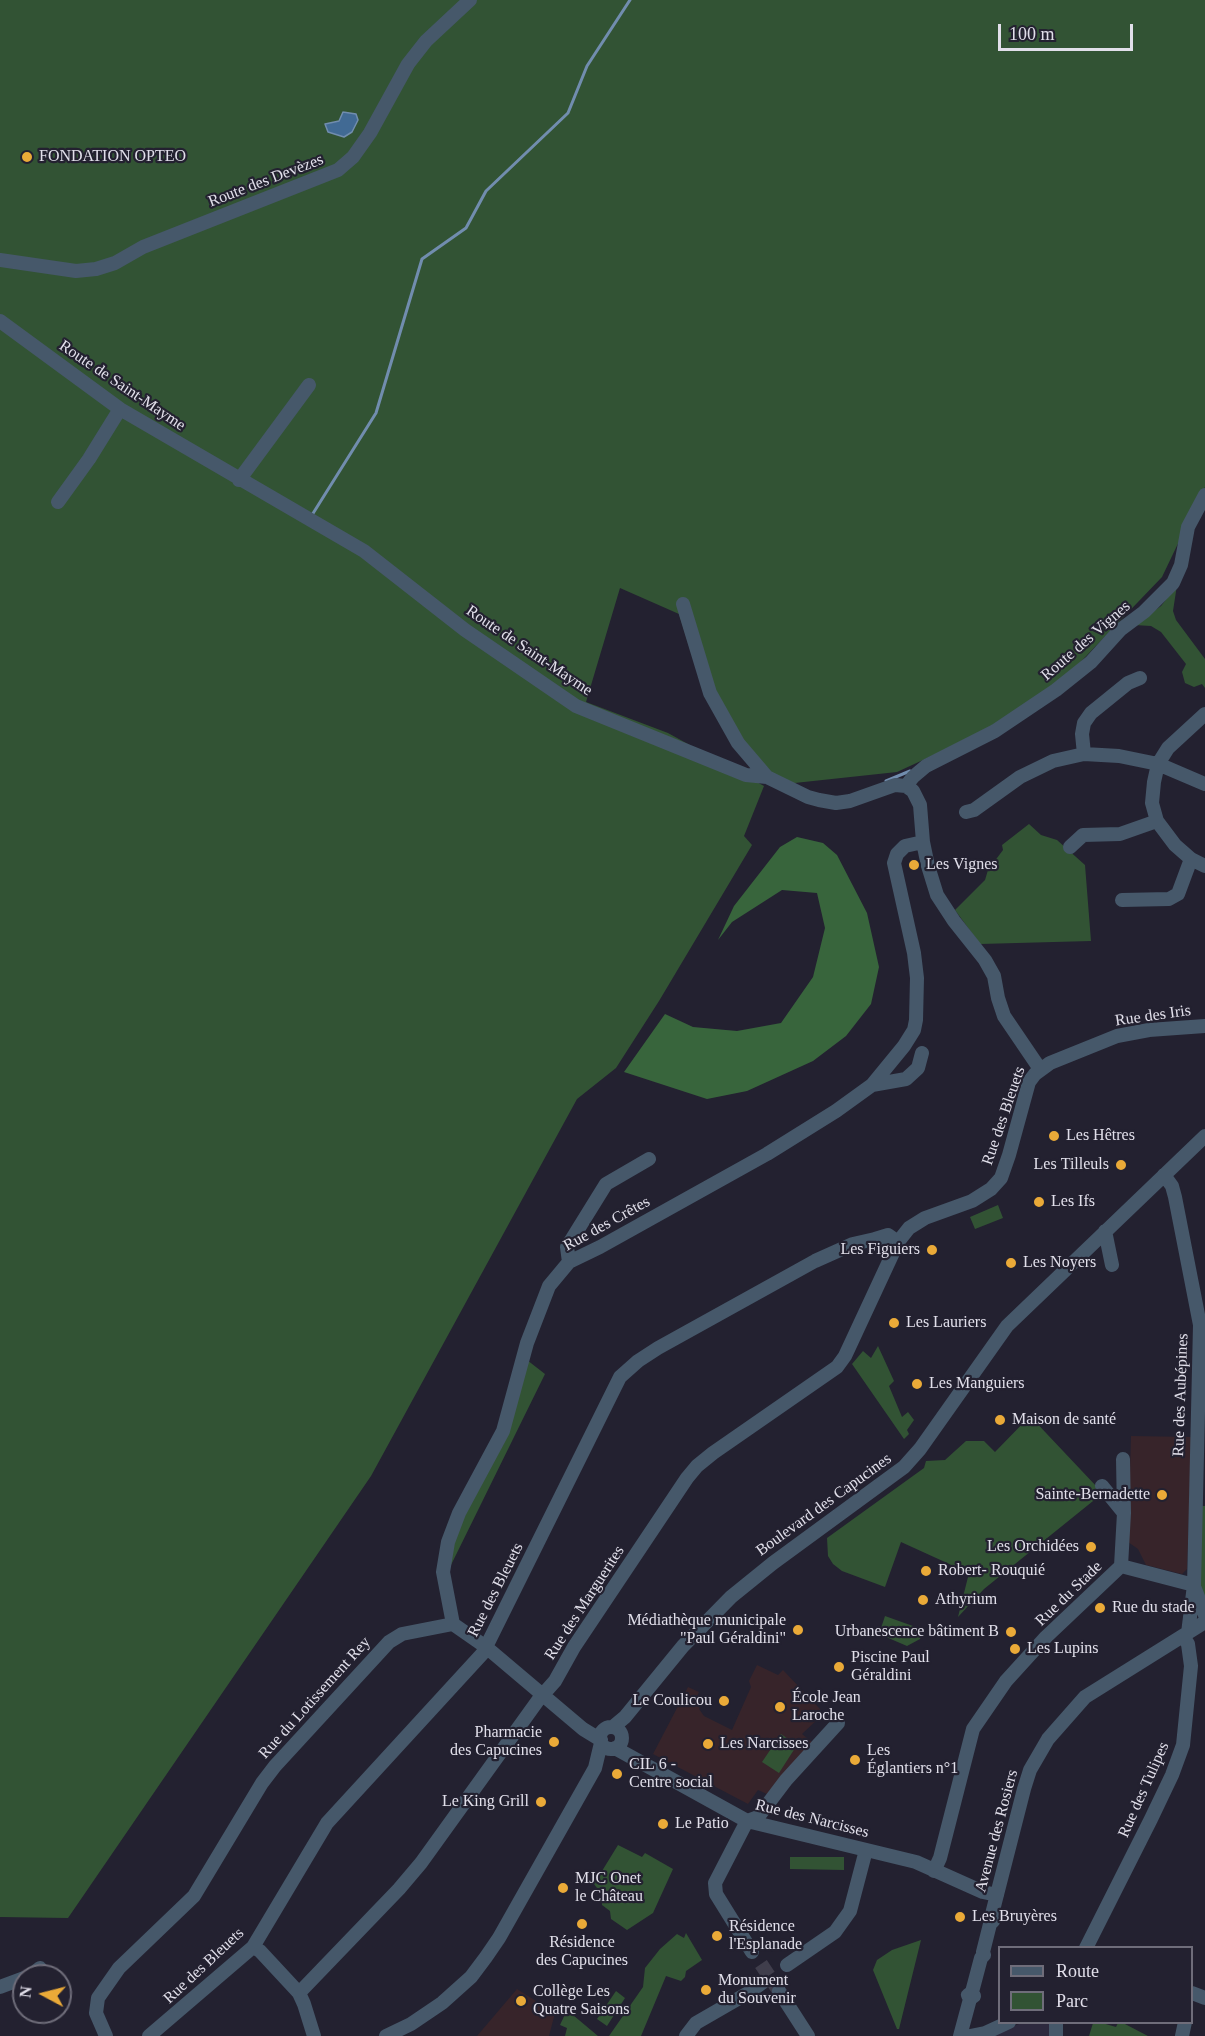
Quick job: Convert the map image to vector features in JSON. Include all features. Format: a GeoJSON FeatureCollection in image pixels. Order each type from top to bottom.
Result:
{"type":"FeatureCollection","features":[{"type":"Feature","properties":{"kind":"street","name":"Route des Devèzes"},"geometry":{"type":"LineString","coordinates":[[0,260],[76,271],[96,269],[115,263],[143,247],[338,170],[353,157],[370,133],[408,64],[426,41],[470,0]]}},
{"type":"Feature","properties":{"kind":"street","name":"Route de Saint-Mayme"},"geometry":{"type":"LineString","coordinates":[[0,321],[120,409],[363,550],[465,630],[576,706],[746,774],[767,777],[808,797],[836,803],[850,801],[895,784],[906,786]]}},
{"type":"Feature","properties":{"kind":"street"},"geometry":{"type":"LineString","coordinates":[[239,480],[309,385]]}},
{"type":"Feature","properties":{"kind":"street"},"geometry":{"type":"LineString","coordinates":[[58,502],[120,409]]}},
{"type":"Feature","properties":{"kind":"street","name":"Route des Vignes"},"geometry":{"type":"LineString","coordinates":[[906,786],[926,766],[995,731],[1056,690],[1091,662],[1120,630],[1144,612],[1173,583],[1180,565],[1188,527],[1205,495]]}},
{"type":"Feature","properties":{"kind":"street"},"geometry":{"type":"LineString","coordinates":[[682,604],[710,693],[738,743],[767,777]]}},
{"type":"Feature","properties":{"kind":"street"},"geometry":{"type":"LineString","coordinates":[[1084,754],[1082,734],[1084,723],[1091,713],[1128,683],[1140,678]]}},
{"type":"Feature","properties":{"kind":"street"},"geometry":{"type":"LineString","coordinates":[[1205,714],[1168,748],[1158,764],[1152,803],[1157,821],[1175,845],[1191,859],[1205,866]]}},
{"type":"Feature","properties":{"kind":"street"},"geometry":{"type":"LineString","coordinates":[[966,812],[974,810],[1020,777],[1053,761],[1084,754],[1119,756],[1158,764],[1205,784]]}},
{"type":"Feature","properties":{"kind":"street"},"geometry":{"type":"LineString","coordinates":[[906,786],[913,790],[920,805],[923,842]]}},
{"type":"Feature","properties":{"kind":"street"},"geometry":{"type":"LineString","coordinates":[[1070,847],[1083,835],[1120,834],[1157,821]]}},
{"type":"Feature","properties":{"kind":"street","name":"Rue des Bleuets"},"geometry":{"type":"LineString","coordinates":[[149,2036],[253,1947],[327,1823],[466,1672],[486,1647],[620,1377],[658,1348],[815,1261],[853,1244],[888,1235],[896,1247],[909,1228],[925,1218],[972,1201],[991,1189],[1001,1178],[1010,1155],[1029,1083],[1040,1069],[1004,1016],[994,976],[985,960],[937,894],[923,842]]}},
{"type":"Feature","properties":{"kind":"street","name":"Rue des Crêtes"},"geometry":{"type":"LineString","coordinates":[[453,1624],[443,1572],[448,1542],[459,1514],[503,1431],[527,1343],[549,1286],[569,1262],[767,1154],[836,1111],[872,1085],[914,1030],[917,978],[909,927],[894,863],[897,854],[905,846],[923,842]]}},
{"type":"Feature","properties":{"kind":"street"},"geometry":{"type":"LineString","coordinates":[[1122,900],[1169,899],[1178,894],[1191,859]]}},
{"type":"Feature","properties":{"kind":"street","name":"Rue des Iris"},"geometry":{"type":"LineString","coordinates":[[1040,1069],[1050,1062],[1117,1036],[1149,1030],[1205,1026]]}},
{"type":"Feature","properties":{"kind":"street","name":"Rue des Crêtes"},"geometry":{"type":"LineString","coordinates":[[872,1085],[906,1079],[918,1068],[922,1053]]}},
{"type":"Feature","properties":{"kind":"street","name":"Boulevard des Capucines"},"geometry":{"type":"LineString","coordinates":[[608,1738],[683,1646],[731,1597],[773,1563],[904,1467],[920,1449],[1007,1326],[1205,1136]]}},
{"type":"Feature","properties":{"kind":"street"},"geometry":{"type":"LineString","coordinates":[[569,1262],[567,1247],[606,1184],[649,1159]]}},
{"type":"Feature","properties":{"kind":"street","name":"Rue des Aubépines"},"geometry":{"type":"LineString","coordinates":[[1164,1174],[1172,1186],[1175,1197],[1203,1324],[1194,1585],[1186,1634]]}},
{"type":"Feature","properties":{"kind":"street"},"geometry":{"type":"LineString","coordinates":[[1105,1231],[1112,1265]]}},
{"type":"Feature","properties":{"kind":"street","name":"Rue des Marguerites"},"geometry":{"type":"LineString","coordinates":[[299,1993],[421,1863],[555,1681],[574,1647],[697,1466],[837,1367],[845,1356],[896,1247]]}},
{"type":"Feature","properties":{"kind":"street"},"geometry":{"type":"LineString","coordinates":[[1121,1566],[1124,1513],[1123,1459]]}},
{"type":"Feature","properties":{"kind":"street"},"geometry":{"type":"LineString","coordinates":[[1102,1486],[1124,1513]]}},
{"type":"Feature","properties":{"kind":"street","name":"Rue du Stade"},"geometry":{"type":"LineString","coordinates":[[934,1871],[940,1858],[973,1730],[1006,1681],[1121,1566],[1194,1585]]}},
{"type":"Feature","properties":{"kind":"street","name":"Rue des Aubépines"},"geometry":{"type":"LineString","coordinates":[[1194,1585],[1205,1615]]}},
{"type":"Feature","properties":{"kind":"street","name":"Avenue des Rosiers"},"geometry":{"type":"LineString","coordinates":[[964,2036],[971,1995],[1023,1789],[1030,1770],[1050,1737],[1085,1696],[1205,1622]]}},
{"type":"Feature","properties":{"kind":"street","name":"Rue des Narcisses"},"geometry":{"type":"LineString","coordinates":[[453,1624],[486,1647],[542,1696],[608,1738],[642,1764],[747,1821],[916,1862],[983,1892],[997,1895]]}},
{"type":"Feature","properties":{"kind":"street","name":"Rue du Lotissement Rey"},"geometry":{"type":"LineString","coordinates":[[106,2036],[96,2013],[98,1998],[119,1968],[194,1896],[274,1766],[389,1642],[402,1634],[453,1624]]}},
{"type":"Feature","properties":{"kind":"street","name":"Rue des Tulipes"},"geometry":{"type":"LineString","coordinates":[[1087,1946],[1151,1820],[1183,1745],[1191,1666],[1186,1634]]}},
{"type":"Feature","properties":{"kind":"street"},"geometry":{"type":"LineString","coordinates":[[752,1952],[716,1894],[714,1883],[747,1821],[758,1817],[786,1780],[838,1723]]}},
{"type":"Feature","properties":{"kind":"street"},"geometry":{"type":"LineString","coordinates":[[386,2036],[411,2024],[442,2003],[471,1977],[486,1957],[514,1913],[608,1738]]}},
{"type":"Feature","properties":{"kind":"street"},"geometry":{"type":"LineString","coordinates":[[787,1965],[835,1932],[850,1911],[866,1850]]}},
{"type":"Feature","properties":{"kind":"street"},"geometry":{"type":"LineString","coordinates":[[253,1947],[260,1951],[299,1993],[314,2036]]}},
{"type":"Feature","properties":{"kind":"street"},"geometry":{"type":"LineString","coordinates":[[687,2035],[696,2023],[706,2016],[763,1982]]}},
{"type":"Feature","properties":{"kind":"street"},"geometry":{"type":"LineString","coordinates":[[779,1991],[808,2036]]}},
{"type":"Feature","properties":{"kind":"street"},"geometry":{"type":"LineString","coordinates":[[964,2036],[985,2032],[1004,2024]]}},
{"type":"Feature","properties":{"kind":"shaded area","name":"Sainte-Bernadette"},"geometry":{"type":"Polygon","coordinates":[[[1131,1436],[1192,1437],[1187,1569],[1182,1574],[1146,1565],[1138,1549],[1128,1542],[1131,1436]]]}},
{"type":"Feature","properties":{"kind":"shaded area","name":"Les Narcisses"},"geometry":{"type":"Polygon","coordinates":[[[757,1665],[778,1675],[783,1670],[820,1709],[820,1717],[802,1734],[812,1742],[767,1794],[758,1790],[748,1804],[653,1754],[688,1687],[699,1692],[695,1701],[701,1704],[699,1709],[704,1716],[732,1730],[751,1687],[749,1681],[757,1665]]]}},
{"type":"Feature","properties":{"kind":"shaded area","name":"Collège Les Quatre Saisons"},"geometry":{"type":"Polygon","coordinates":[[[517,1989],[555,2013],[549,2036],[477,2036],[517,1989]]]}},
{"type":"Feature","properties":{"kind":"shaded area"},"geometry":{"type":"Polygon","coordinates":[[[1019,2024],[1051,2024],[1051,2036],[985,2036],[1019,2024]]]}},
{"type":"Feature","properties":{"kind":"green space"},"geometry":{"type":"Polygon","coordinates":[[[0,0],[1205,0],[1205,487],[1162,577],[1067,676],[988,730],[897,772],[776,785],[704,694],[679,614],[620,588],[586,702],[668,733],[764,786],[744,836],[752,845],[659,1001],[616,1068],[577,1099],[371,1476],[68,1918],[0,1917],[0,0]]]}},
{"type":"Feature","properties":{"kind":"green space"},"geometry":{"type":"Polygon","coordinates":[[[1177,585],[1173,611],[1176,620],[1205,659],[1205,688],[1202,684],[1194,687],[1185,683],[1182,672],[1186,664],[1161,632],[1151,626],[1134,625],[1161,606],[1177,585]]]}},
{"type":"Feature","properties":{"kind":"green space"},"geometry":{"type":"Polygon","coordinates":[[[1029,824],[1041,835],[1057,840],[1085,865],[1091,941],[980,944],[955,910],[985,880],[988,870],[1003,850],[1002,845],[1029,824]]]}},
{"type":"Feature","properties":{"kind":"green space"},"geometry":{"type":"Polygon","coordinates":[[[797,837],[823,843],[837,855],[867,913],[879,967],[871,1004],[846,1036],[813,1061],[747,1091],[707,1099],[624,1072],[665,1014],[693,1027],[737,1031],[781,1023],[813,977],[825,928],[817,893],[782,890],[732,922],[718,940],[734,906],[780,847],[797,837]]]}},
{"type":"Feature","properties":{"kind":"green space"},"geometry":{"type":"Polygon","coordinates":[[[998,1205],[1003,1218],[975,1229],[970,1217],[998,1205]]]}},
{"type":"Feature","properties":{"kind":"green space"},"geometry":{"type":"Polygon","coordinates":[[[878,1346],[894,1381],[889,1386],[902,1417],[908,1412],[914,1420],[907,1430],[909,1434],[904,1439],[852,1364],[863,1351],[871,1358],[878,1346]]]}},
{"type":"Feature","properties":{"kind":"green space"},"geometry":{"type":"Polygon","coordinates":[[[527,1360],[545,1374],[451,1565],[451,1544],[527,1360]]]}},
{"type":"Feature","properties":{"kind":"green space"},"geometry":{"type":"Polygon","coordinates":[[[1030,1416],[1097,1487],[1098,1497],[984,1589],[958,1617],[969,1573],[901,1542],[885,1587],[842,1571],[833,1564],[828,1556],[827,1538],[924,1468],[926,1461],[945,1460],[966,1441],[984,1441],[995,1452],[1030,1416]]]}},
{"type":"Feature","properties":{"kind":"green space"},"geometry":{"type":"Polygon","coordinates":[[[1200,1506],[1205,1506],[1205,1603],[1198,1584],[1200,1506]]]}},
{"type":"Feature","properties":{"kind":"green space"},"geometry":{"type":"Polygon","coordinates":[[[885,1616],[924,1630],[920,1639],[907,1646],[879,1634],[885,1616]]]}},
{"type":"Feature","properties":{"kind":"green space"},"geometry":{"type":"Polygon","coordinates":[[[781,1734],[797,1745],[779,1773],[762,1762],[781,1734]]]}},
{"type":"Feature","properties":{"kind":"green space"},"geometry":{"type":"Polygon","coordinates":[[[618,1845],[642,1857],[645,1853],[673,1869],[653,1913],[627,1930],[611,1919],[610,1911],[602,1905],[602,1895],[594,1884],[618,1845]]]}},
{"type":"Feature","properties":{"kind":"green space"},"geometry":{"type":"Polygon","coordinates":[[[790,1857],[844,1857],[844,1870],[790,1869],[790,1857]]]}},
{"type":"Feature","properties":{"kind":"green space"},"geometry":{"type":"Polygon","coordinates":[[[686,1933],[702,1960],[686,1971],[681,1981],[666,1976],[641,2036],[609,2036],[643,1987],[645,1968],[660,1949],[677,1934],[684,1938],[686,1933]]]}},
{"type":"Feature","properties":{"kind":"green space"},"geometry":{"type":"Polygon","coordinates":[[[921,1940],[899,2029],[897,2029],[873,1970],[877,1960],[892,1950],[921,1940]]]}},
{"type":"Feature","properties":{"kind":"green space"},"geometry":{"type":"Polygon","coordinates":[[[616,1991],[625,1998],[607,2026],[597,2019],[616,1991]]]}},
{"type":"Feature","properties":{"kind":"green space"},"geometry":{"type":"Polygon","coordinates":[[[567,2010],[598,2036],[565,2036],[567,2028],[560,2025],[567,2010]]]}},
{"type":"Feature","properties":{"kind":"green space"},"geometry":{"type":"Polygon","coordinates":[[[1093,2024],[1116,2027],[1118,2024],[1125,2024],[1148,2036],[1089,2036],[1093,2024]]]}},
{"type":"Feature","properties":{"kind":"water"},"geometry":{"type":"Polygon","coordinates":[[[343,112],[356,114],[358,120],[352,132],[344,137],[328,132],[325,124],[339,121],[343,112]]]}},
{"type":"Feature","properties":{"kind":"waterway"},"geometry":{"type":"LineString","coordinates":[[312,515],[376,413],[422,259],[466,228],[486,191],[568,113],[587,66],[630,0]]}},
{"type":"Feature","properties":{"kind":"waterway"},"geometry":{"type":"LineString","coordinates":[[886,781],[910,771]]}},
{"type":"Feature","properties":{"kind":"tunnel"},"geometry":{"type":"LineString","coordinates":[[761,1964],[779,1991]]}},
{"type":"Feature","properties":{"kind":"place","name":"FONDATION OPTEO"},"geometry":{"type":"Point","coordinates":[27,157]}},
{"type":"Feature","properties":{"kind":"place","name":"Les Vignes"},"geometry":{"type":"Point","coordinates":[914,865]}},
{"type":"Feature","properties":{"kind":"place","name":"Les Hêtres"},"geometry":{"type":"Point","coordinates":[1054,1136]}},
{"type":"Feature","properties":{"kind":"place","name":"Les Tilleuls"},"geometry":{"type":"Point","coordinates":[1121,1165]}},
{"type":"Feature","properties":{"kind":"place","name":"Les Ifs"},"geometry":{"type":"Point","coordinates":[1039,1202]}},
{"type":"Feature","properties":{"kind":"place","name":"Les Figuiers"},"geometry":{"type":"Point","coordinates":[932,1250]}},
{"type":"Feature","properties":{"kind":"place","name":"Les Noyers"},"geometry":{"type":"Point","coordinates":[1011,1263]}},
{"type":"Feature","properties":{"kind":"place","name":"Les Lauriers"},"geometry":{"type":"Point","coordinates":[894,1323]}},
{"type":"Feature","properties":{"kind":"place","name":"Les Manguiers"},"geometry":{"type":"Point","coordinates":[917,1384]}},
{"type":"Feature","properties":{"kind":"place","name":"Maison de santé"},"geometry":{"type":"Point","coordinates":[1000,1420]}},
{"type":"Feature","properties":{"kind":"place","name":"Sainte-Bernadette"},"geometry":{"type":"Point","coordinates":[1162,1495]}},
{"type":"Feature","properties":{"kind":"place","name":"Les Orchidées"},"geometry":{"type":"Point","coordinates":[1091,1547]}},
{"type":"Feature","properties":{"kind":"place","name":"Robert- Rouquié"},"geometry":{"type":"Point","coordinates":[926,1571]}},
{"type":"Feature","properties":{"kind":"place","name":"Athyrium"},"geometry":{"type":"Point","coordinates":[923,1600]}},
{"type":"Feature","properties":{"kind":"place","name":"Rue du stade"},"geometry":{"type":"Point","coordinates":[1100,1608]}},
{"type":"Feature","properties":{"kind":"place","name":"Médiathèque municipale \"Paul Géraldini\""},"geometry":{"type":"Point","coordinates":[798,1630]}},
{"type":"Feature","properties":{"kind":"place","name":"Urbanescence bâtiment B"},"geometry":{"type":"Point","coordinates":[1011,1632]}},
{"type":"Feature","properties":{"kind":"place","name":"Les Lupins"},"geometry":{"type":"Point","coordinates":[1015,1649]}},
{"type":"Feature","properties":{"kind":"place","name":"Piscine Paul Géraldini"},"geometry":{"type":"Point","coordinates":[839,1667]}},
{"type":"Feature","properties":{"kind":"place","name":"Le Coulicou"},"geometry":{"type":"Point","coordinates":[724,1701]}},
{"type":"Feature","properties":{"kind":"place","name":"École Jean Laroche"},"geometry":{"type":"Point","coordinates":[780,1707]}},
{"type":"Feature","properties":{"kind":"place","name":"Pharmacie des Capucines"},"geometry":{"type":"Point","coordinates":[554,1742]}},
{"type":"Feature","properties":{"kind":"place","name":"Les Narcisses"},"geometry":{"type":"Point","coordinates":[708,1744]}},
{"type":"Feature","properties":{"kind":"place","name":"Les Églantiers n°1"},"geometry":{"type":"Point","coordinates":[855,1760]}},
{"type":"Feature","properties":{"kind":"place","name":"CIL 6 - Centre social"},"geometry":{"type":"Point","coordinates":[617,1774]}},
{"type":"Feature","properties":{"kind":"place","name":"Le King Grill"},"geometry":{"type":"Point","coordinates":[541,1802]}},
{"type":"Feature","properties":{"kind":"place","name":"Le Patio"},"geometry":{"type":"Point","coordinates":[663,1824]}},
{"type":"Feature","properties":{"kind":"place","name":"MJC Onet le Château"},"geometry":{"type":"Point","coordinates":[563,1888]}},
{"type":"Feature","properties":{"kind":"place","name":"Les Bruyères"},"geometry":{"type":"Point","coordinates":[960,1917]}},
{"type":"Feature","properties":{"kind":"place","name":"Résidence des Capucines"},"geometry":{"type":"Point","coordinates":[582,1924]}},
{"type":"Feature","properties":{"kind":"place","name":"Résidence l'Esplanade"},"geometry":{"type":"Point","coordinates":[717,1936]}},
{"type":"Feature","properties":{"kind":"place","name":"Monument du Souvenir"},"geometry":{"type":"Point","coordinates":[706,1990]}},
{"type":"Feature","properties":{"kind":"place","name":"Collège Les Quatre Saisons"},"geometry":{"type":"Point","coordinates":[521,2001]}}]}
